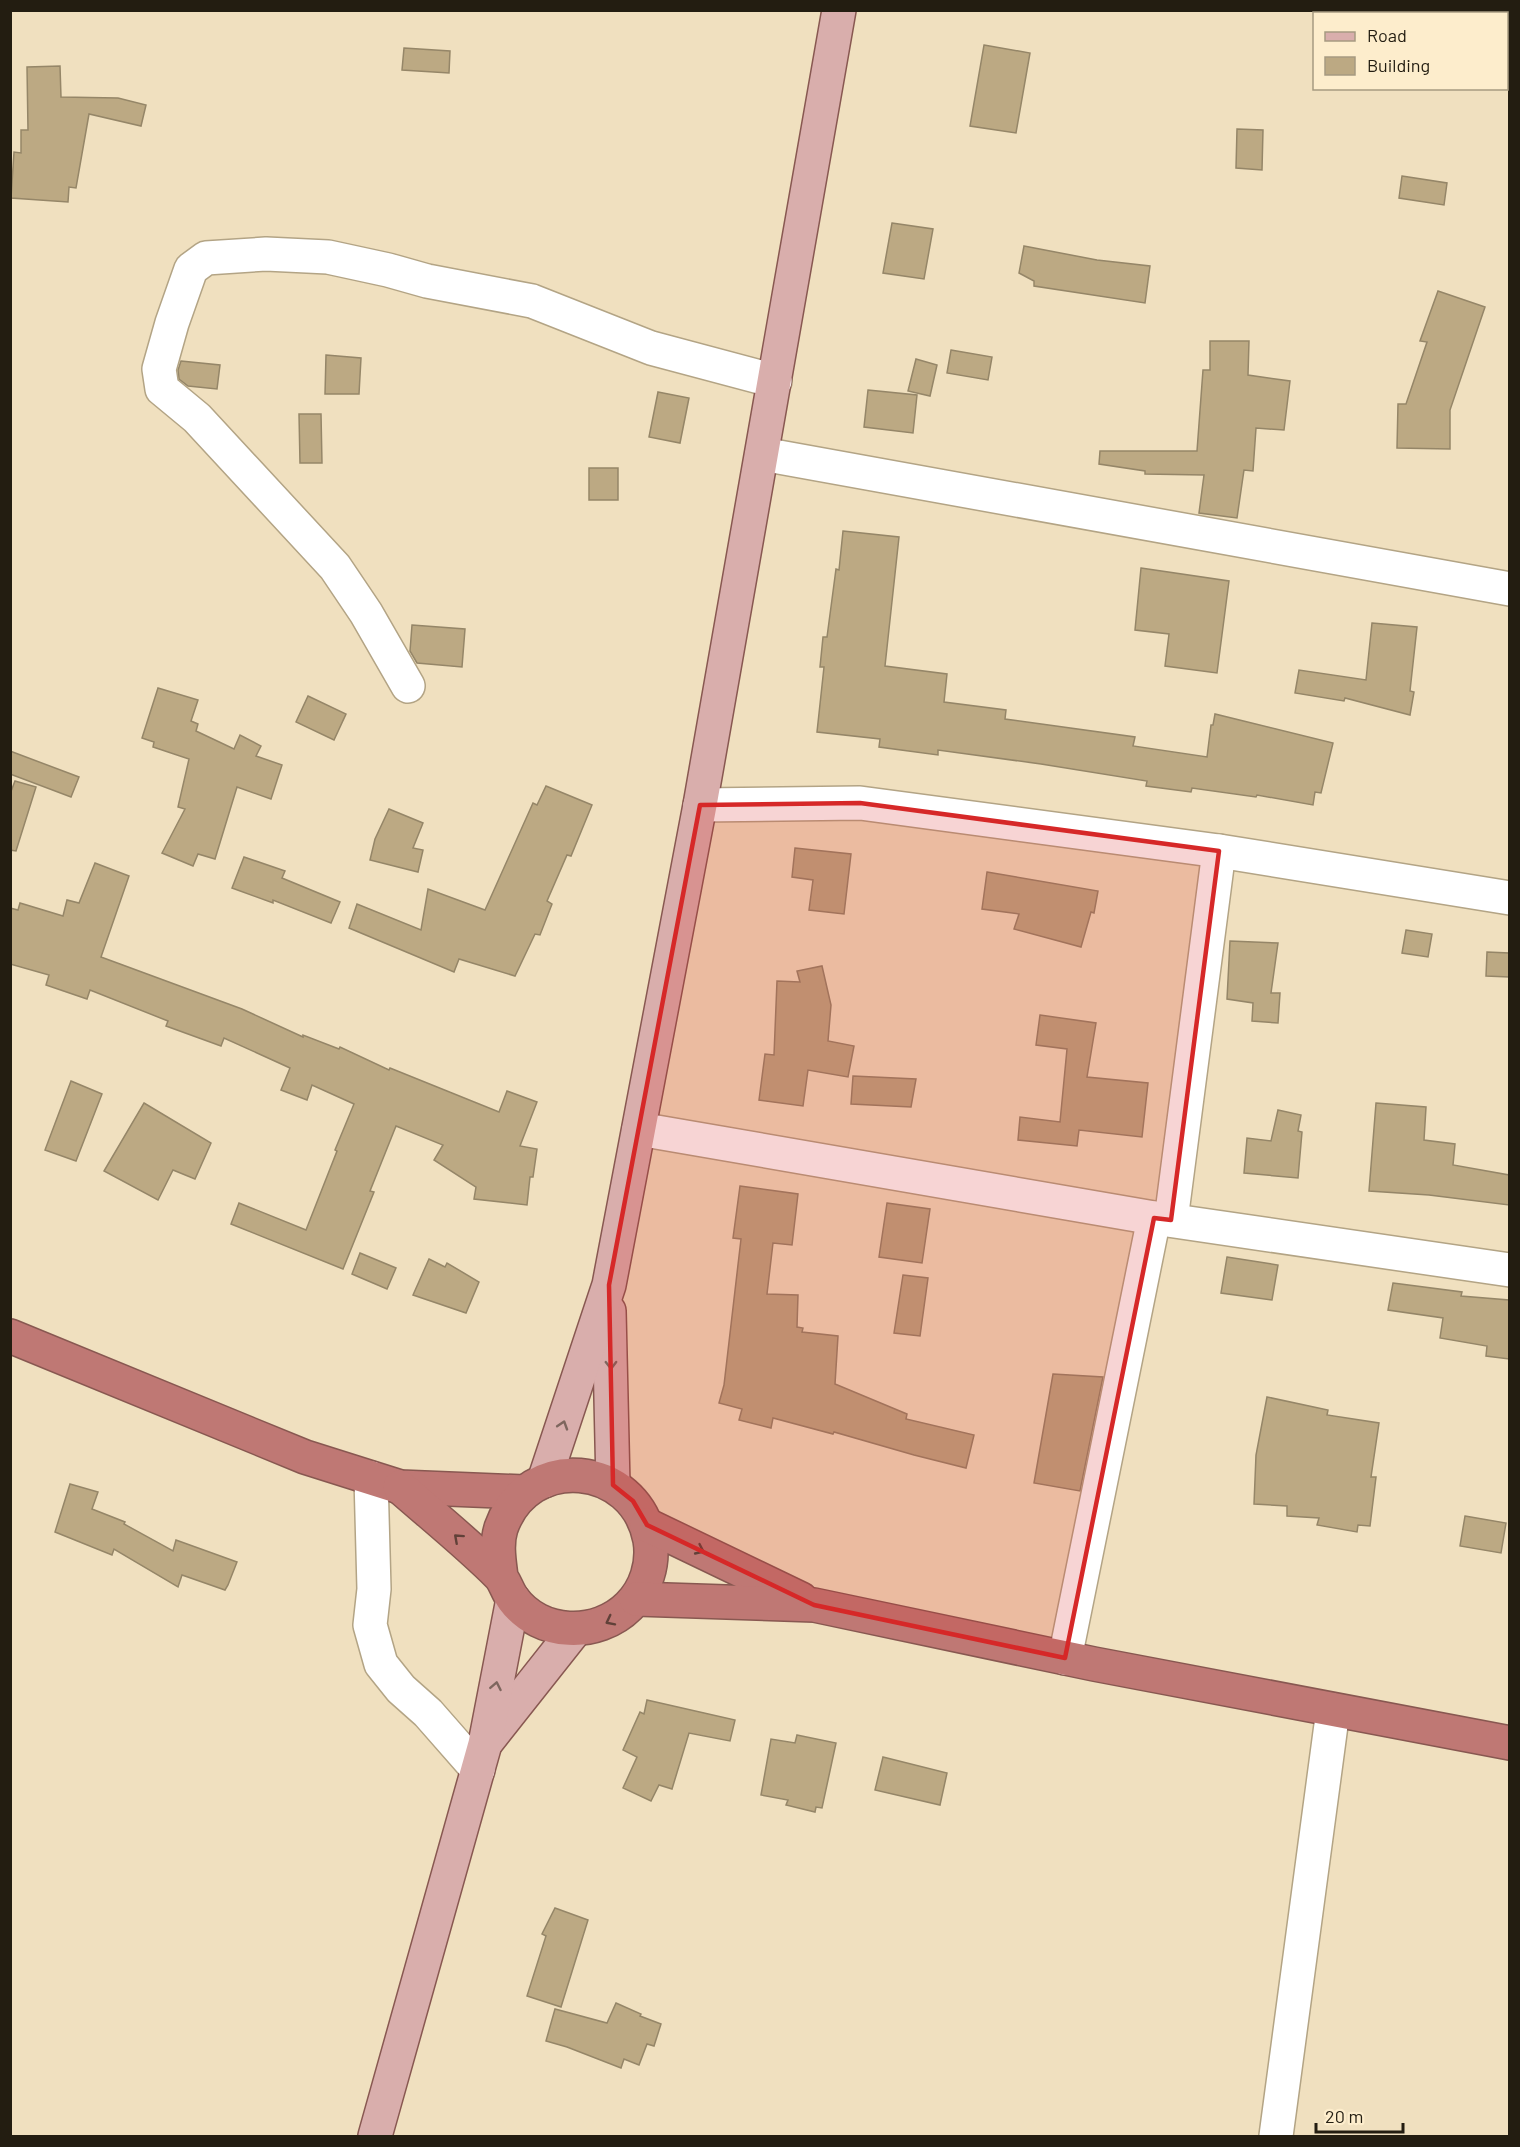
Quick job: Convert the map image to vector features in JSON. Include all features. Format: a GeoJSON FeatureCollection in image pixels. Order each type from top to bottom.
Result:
{"type":"FeatureCollection","features":[{"type":"Feature","properties":{"kind":"highway"},"geometry":{"type":"LineString","coordinates":[[10,1336],[305,1457],[386,1482],[535,1486],[565,1475],[587,1475],[613,1485],[633,1501],[647,1525],[652,1551],[647,1578],[636,1599],[620,1616],[598,1626],[575,1630],[552,1626],[530,1616],[507,1588],[386,1482]]}},
{"type":"Feature","properties":{"kind":"highway"},"geometry":{"type":"LineString","coordinates":[[507,1588],[497,1553],[501,1529],[510,1509],[535,1486]]}},
{"type":"Feature","properties":{"kind":"highway"},"geometry":{"type":"LineString","coordinates":[[647,1525],[814,1605]]}},
{"type":"Feature","properties":{"kind":"highway"},"geometry":{"type":"LineString","coordinates":[[636,1599],[814,1605],[1065,1658],[1509,1743]]}},
{"type":"Feature","properties":{"kind":"main road"},"geometry":{"type":"LineString","coordinates":[[535,1486],[609,1286],[700,805],[840,10]]}},
{"type":"Feature","properties":{"kind":"main road"},"geometry":{"type":"LineString","coordinates":[[609,1286],[613,1485]]}},
{"type":"Feature","properties":{"kind":"main road"},"geometry":{"type":"LineString","coordinates":[[375,2136],[481,1757],[507,1588]]}},
{"type":"Feature","properties":{"kind":"main road"},"geometry":{"type":"LineString","coordinates":[[481,1757],[575,1630]]}},
{"type":"Feature","properties":{"kind":"street"},"geometry":{"type":"LineString","coordinates":[[408,686],[366,614],[335,567],[197,418],[162,389],[159,369],[191,269],[206,258],[266,254],[328,257],[427,281],[532,301],[651,348],[775,381]]}},
{"type":"Feature","properties":{"kind":"street"},"geometry":{"type":"LineString","coordinates":[[762,454],[1509,590]]}},
{"type":"Feature","properties":{"kind":"street"},"geometry":{"type":"LineString","coordinates":[[700,805],[860,803],[1219,851],[1509,898]]}},
{"type":"Feature","properties":{"kind":"street"},"geometry":{"type":"LineString","coordinates":[[1065,1658],[1163,1219],[1219,851]]}},
{"type":"Feature","properties":{"kind":"street"},"geometry":{"type":"LineString","coordinates":[[639,1129],[1163,1219],[1509,1270]]}},
{"type":"Feature","properties":{"kind":"street"},"geometry":{"type":"LineString","coordinates":[[386,1482],[370,1625],[381,1664],[401,1689],[481,1757]]}},
{"type":"Feature","properties":{"kind":"street"},"geometry":{"type":"LineString","coordinates":[[1276,2136],[1333,1710]]}},
{"type":"Feature","properties":{"kind":"highlighted area"},"geometry":{"type":"Polygon","coordinates":[[[860,803],[1219,851],[1171,1220],[1154,1218],[1065,1658],[814,1605],[647,1525],[633,1501],[613,1485],[609,1285],[700,805],[860,803]]]}},
{"type":"Feature","properties":{"kind":"building"},"geometry":{"type":"Polygon","coordinates":[[[984,45],[1030,53],[1016,133],[970,126],[984,45]]]}},
{"type":"Feature","properties":{"kind":"building"},"geometry":{"type":"Polygon","coordinates":[[[404,48],[450,51],[449,73],[402,70],[404,48]]]}},
{"type":"Feature","properties":{"kind":"building"},"geometry":{"type":"Polygon","coordinates":[[[60,66],[61,97],[118,98],[146,105],[141,126],[89,114],[76,188],[69,187],[68,202],[11,198],[14,152],[21,153],[21,130],[28,130],[27,67],[60,66]]]}},
{"type":"Feature","properties":{"kind":"building"},"geometry":{"type":"Polygon","coordinates":[[[1237,129],[1263,130],[1262,170],[1236,168],[1237,129]]]}},
{"type":"Feature","properties":{"kind":"building"},"geometry":{"type":"Polygon","coordinates":[[[1402,176],[1447,183],[1444,205],[1399,198],[1402,176]]]}},
{"type":"Feature","properties":{"kind":"building"},"geometry":{"type":"Polygon","coordinates":[[[892,223],[933,229],[924,279],[883,273],[892,223]]]}},
{"type":"Feature","properties":{"kind":"building"},"geometry":{"type":"Polygon","coordinates":[[[1024,246],[1097,260],[1150,266],[1145,303],[1034,286],[1034,281],[1019,273],[1024,246]]]}},
{"type":"Feature","properties":{"kind":"building"},"geometry":{"type":"Polygon","coordinates":[[[1438,291],[1485,307],[1450,410],[1450,449],[1397,448],[1398,404],[1406,404],[1427,342],[1420,341],[1438,291]]]}},
{"type":"Feature","properties":{"kind":"building"},"geometry":{"type":"Polygon","coordinates":[[[1210,341],[1249,341],[1248,375],[1290,381],[1284,430],[1256,428],[1253,471],[1244,470],[1237,518],[1199,513],[1204,475],[1145,474],[1145,471],[1099,464],[1100,451],[1197,451],[1203,370],[1210,370],[1210,341]]]}},
{"type":"Feature","properties":{"kind":"building"},"geometry":{"type":"Polygon","coordinates":[[[951,350],[992,357],[988,380],[947,373],[951,350]]]}},
{"type":"Feature","properties":{"kind":"building"},"geometry":{"type":"Polygon","coordinates":[[[326,355],[361,358],[359,394],[325,394],[326,355]]]}},
{"type":"Feature","properties":{"kind":"building"},"geometry":{"type":"Polygon","coordinates":[[[916,359],[937,365],[930,396],[908,391],[916,359]]]}},
{"type":"Feature","properties":{"kind":"building"},"geometry":{"type":"Polygon","coordinates":[[[181,361],[220,365],[217,389],[188,386],[179,379],[178,370],[181,361]]]}},
{"type":"Feature","properties":{"kind":"building"},"geometry":{"type":"Polygon","coordinates":[[[868,390],[917,395],[913,433],[864,427],[868,390]]]}},
{"type":"Feature","properties":{"kind":"building"},"geometry":{"type":"Polygon","coordinates":[[[658,392],[689,398],[680,443],[649,437],[658,392]]]}},
{"type":"Feature","properties":{"kind":"building"},"geometry":{"type":"Polygon","coordinates":[[[299,414],[321,414],[322,463],[300,463],[299,414]]]}},
{"type":"Feature","properties":{"kind":"building"},"geometry":{"type":"Polygon","coordinates":[[[589,468],[618,468],[618,500],[589,500],[589,468]]]}},
{"type":"Feature","properties":{"kind":"building"},"geometry":{"type":"Polygon","coordinates":[[[843,531],[899,537],[885,666],[947,674],[944,702],[1006,710],[1005,719],[1135,737],[1133,746],[1207,757],[1211,725],[1213,725],[1215,714],[1333,743],[1321,793],[1315,792],[1313,805],[1257,795],[1256,797],[1192,788],[1191,792],[1146,786],[1147,781],[1041,764],[938,750],[938,755],[879,747],[880,739],[817,732],[824,667],[820,667],[823,637],[827,637],[836,569],[839,570],[843,531]]]}},
{"type":"Feature","properties":{"kind":"building"},"geometry":{"type":"Polygon","coordinates":[[[1141,568],[1229,581],[1217,673],[1165,666],[1169,634],[1135,630],[1141,568]]]}},
{"type":"Feature","properties":{"kind":"building"},"geometry":{"type":"Polygon","coordinates":[[[1372,623],[1417,627],[1410,691],[1414,692],[1410,715],[1345,698],[1344,701],[1295,693],[1299,670],[1366,680],[1372,623]]]}},
{"type":"Feature","properties":{"kind":"building"},"geometry":{"type":"Polygon","coordinates":[[[412,625],[465,629],[462,667],[417,663],[410,651],[412,625]]]}},
{"type":"Feature","properties":{"kind":"building"},"geometry":{"type":"Polygon","coordinates":[[[158,688],[198,700],[191,721],[198,724],[196,731],[234,749],[240,735],[261,746],[256,756],[282,765],[271,799],[237,787],[215,859],[198,854],[193,866],[162,853],[185,809],[178,807],[189,759],[153,747],[154,742],[142,738],[158,688]]]}},
{"type":"Feature","properties":{"kind":"building"},"geometry":{"type":"Polygon","coordinates":[[[308,696],[346,714],[334,740],[296,722],[308,696]]]}},
{"type":"Feature","properties":{"kind":"building"},"geometry":{"type":"Polygon","coordinates":[[[10,751],[79,777],[71,797],[10,774],[10,751]]]}},
{"type":"Feature","properties":{"kind":"building"},"geometry":{"type":"Polygon","coordinates":[[[15,781],[36,787],[16,851],[10,850],[10,794],[15,781]]]}},
{"type":"Feature","properties":{"kind":"building"},"geometry":{"type":"Polygon","coordinates":[[[546,786],[592,805],[571,856],[567,855],[547,901],[552,904],[540,935],[535,934],[515,976],[459,959],[454,972],[349,928],[357,904],[421,930],[428,889],[485,910],[533,803],[537,805],[546,786]]]}},
{"type":"Feature","properties":{"kind":"building"},"geometry":{"type":"Polygon","coordinates":[[[389,809],[423,823],[413,848],[423,850],[418,872],[370,860],[375,839],[389,809]]]}},
{"type":"Feature","properties":{"kind":"building"},"geometry":{"type":"Polygon","coordinates":[[[795,848],[851,854],[844,914],[809,910],[813,880],[792,877],[795,848]]]}},
{"type":"Feature","properties":{"kind":"building"},"geometry":{"type":"Polygon","coordinates":[[[244,857],[285,871],[282,878],[340,902],[331,923],[273,900],[273,903],[232,888],[244,857]]]}},
{"type":"Feature","properties":{"kind":"building"},"geometry":{"type":"Polygon","coordinates":[[[95,863],[129,876],[101,957],[242,1009],[303,1037],[303,1035],[339,1049],[340,1047],[389,1070],[390,1068],[499,1112],[507,1091],[537,1102],[520,1146],[537,1149],[533,1177],[530,1177],[527,1205],[474,1199],[476,1187],[434,1160],[443,1145],[396,1126],[370,1191],[374,1192],[343,1269],[231,1224],[239,1203],[306,1230],[354,1104],[312,1085],[307,1100],[281,1090],[290,1068],[224,1038],[221,1046],[166,1026],[168,1021],[90,990],[87,999],[46,985],[49,975],[10,964],[10,908],[18,910],[20,903],[63,916],[67,900],[79,903],[95,863]]]}},
{"type":"Feature","properties":{"kind":"building"},"geometry":{"type":"Polygon","coordinates":[[[987,872],[1098,891],[1094,913],[1091,912],[1081,947],[1014,929],[1019,914],[982,909],[987,872]]]}},
{"type":"Feature","properties":{"kind":"building"},"geometry":{"type":"Polygon","coordinates":[[[1406,930],[1432,934],[1428,957],[1402,953],[1406,930]]]}},
{"type":"Feature","properties":{"kind":"building"},"geometry":{"type":"Polygon","coordinates":[[[1230,941],[1278,943],[1271,993],[1280,993],[1278,1023],[1252,1021],[1253,1003],[1227,999],[1230,941]]]}},
{"type":"Feature","properties":{"kind":"building"},"geometry":{"type":"Polygon","coordinates":[[[1487,952],[1509,953],[1509,977],[1486,976],[1487,952]]]}},
{"type":"Feature","properties":{"kind":"building"},"geometry":{"type":"Polygon","coordinates":[[[822,966],[831,1005],[828,1041],[854,1046],[848,1077],[808,1070],[803,1106],[759,1100],[765,1054],[774,1055],[777,981],[800,982],[797,971],[822,966]]]}},
{"type":"Feature","properties":{"kind":"building"},"geometry":{"type":"Polygon","coordinates":[[[1040,1015],[1096,1023],[1087,1077],[1148,1083],[1142,1137],[1079,1130],[1077,1146],[1018,1140],[1020,1117],[1060,1122],[1067,1049],[1036,1045],[1040,1015]]]}},
{"type":"Feature","properties":{"kind":"building"},"geometry":{"type":"Polygon","coordinates":[[[853,1076],[916,1079],[911,1107],[851,1104],[853,1076]]]}},
{"type":"Feature","properties":{"kind":"building"},"geometry":{"type":"Polygon","coordinates":[[[71,1081],[102,1094],[76,1161],[45,1150],[71,1081]]]}},
{"type":"Feature","properties":{"kind":"building"},"geometry":{"type":"Polygon","coordinates":[[[144,1103],[211,1143],[195,1179],[173,1170],[158,1200],[104,1171],[144,1103]]]}},
{"type":"Feature","properties":{"kind":"building"},"geometry":{"type":"Polygon","coordinates":[[[1376,1103],[1426,1107],[1424,1140],[1455,1144],[1453,1165],[1509,1175],[1509,1205],[1429,1195],[1369,1191],[1376,1103]]]}},
{"type":"Feature","properties":{"kind":"building"},"geometry":{"type":"Polygon","coordinates":[[[1278,1110],[1301,1115],[1298,1131],[1302,1132],[1298,1178],[1244,1173],[1247,1138],[1271,1141],[1278,1110]]]}},
{"type":"Feature","properties":{"kind":"building"},"geometry":{"type":"Polygon","coordinates":[[[740,1186],[798,1194],[792,1245],[773,1243],[767,1294],[798,1295],[797,1327],[803,1328],[802,1332],[838,1336],[835,1384],[907,1414],[906,1419],[974,1435],[966,1468],[773,1418],[771,1428],[739,1420],[742,1409],[719,1403],[724,1385],[741,1239],[733,1238],[740,1186]]]}},
{"type":"Feature","properties":{"kind":"building"},"geometry":{"type":"Polygon","coordinates":[[[887,1203],[930,1209],[922,1263],[879,1257],[887,1203]]]}},
{"type":"Feature","properties":{"kind":"building"},"geometry":{"type":"Polygon","coordinates":[[[360,1253],[396,1268],[387,1289],[352,1274],[360,1253]]]}},
{"type":"Feature","properties":{"kind":"building"},"geometry":{"type":"Polygon","coordinates":[[[1227,1257],[1278,1265],[1272,1300],[1221,1293],[1227,1257]]]}},
{"type":"Feature","properties":{"kind":"building"},"geometry":{"type":"Polygon","coordinates":[[[429,1259],[445,1267],[447,1263],[479,1282],[466,1313],[413,1295],[429,1259]]]}},
{"type":"Feature","properties":{"kind":"building"},"geometry":{"type":"Polygon","coordinates":[[[903,1275],[928,1278],[920,1336],[894,1333],[903,1275]]]}},
{"type":"Feature","properties":{"kind":"building"},"geometry":{"type":"Polygon","coordinates":[[[1393,1283],[1462,1292],[1461,1296],[1509,1300],[1509,1359],[1486,1356],[1487,1346],[1440,1338],[1443,1318],[1388,1310],[1393,1283]]]}},
{"type":"Feature","properties":{"kind":"building"},"geometry":{"type":"Polygon","coordinates":[[[1053,1374],[1103,1377],[1080,1491],[1034,1483],[1053,1374]]]}},
{"type":"Feature","properties":{"kind":"building"},"geometry":{"type":"Polygon","coordinates":[[[1267,1397],[1328,1410],[1327,1415],[1379,1423],[1371,1477],[1376,1477],[1370,1526],[1358,1525],[1357,1532],[1317,1525],[1319,1518],[1287,1516],[1287,1506],[1254,1504],[1256,1455],[1267,1397]]]}},
{"type":"Feature","properties":{"kind":"building"},"geometry":{"type":"Polygon","coordinates":[[[70,1484],[98,1492],[92,1509],[125,1522],[124,1524],[173,1551],[176,1540],[237,1562],[225,1590],[182,1575],[178,1587],[114,1549],[112,1555],[55,1532],[70,1484]]]}},
{"type":"Feature","properties":{"kind":"building"},"geometry":{"type":"Polygon","coordinates":[[[1465,1516],[1506,1523],[1501,1553],[1460,1546],[1465,1516]]]}},
{"type":"Feature","properties":{"kind":"building"},"geometry":{"type":"Polygon","coordinates":[[[647,1700],[735,1720],[730,1741],[689,1733],[672,1789],[659,1785],[651,1801],[623,1788],[637,1757],[623,1750],[640,1712],[644,1714],[647,1700]]]}},
{"type":"Feature","properties":{"kind":"building"},"geometry":{"type":"Polygon","coordinates":[[[797,1735],[836,1743],[822,1808],[816,1807],[815,1812],[786,1805],[788,1800],[761,1795],[771,1739],[795,1743],[797,1735]]]}},
{"type":"Feature","properties":{"kind":"building"},"geometry":{"type":"Polygon","coordinates":[[[883,1757],[947,1773],[940,1805],[875,1790],[883,1757]]]}},
{"type":"Feature","properties":{"kind":"building"},"geometry":{"type":"Polygon","coordinates":[[[555,1908],[588,1920],[561,2007],[527,1996],[546,1936],[542,1934],[555,1908]]]}},
{"type":"Feature","properties":{"kind":"building"},"geometry":{"type":"Polygon","coordinates":[[[616,2003],[661,2024],[654,2046],[647,2044],[639,2065],[624,2059],[621,2068],[546,2041],[555,2009],[607,2023],[616,2003]]]}}]}
